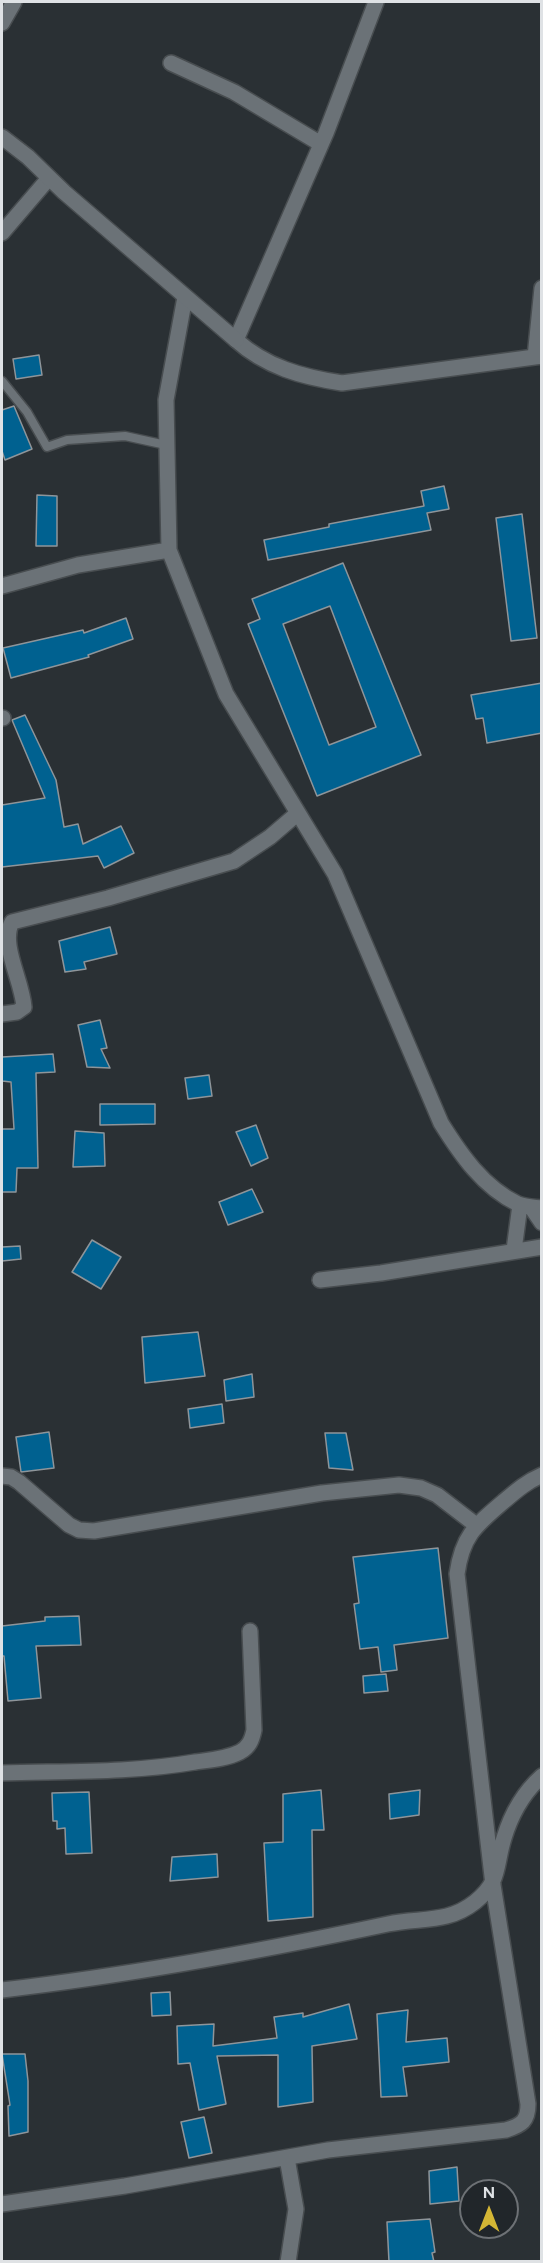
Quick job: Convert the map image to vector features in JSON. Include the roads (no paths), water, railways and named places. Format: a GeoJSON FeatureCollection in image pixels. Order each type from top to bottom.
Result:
{"type":"FeatureCollection","features":[{"type":"Feature","properties":{"kind":"street"},"geometry":{"type":"LineString","coordinates":[[2,23],[14,2]]}},
{"type":"Feature","properties":{"kind":"street"},"geometry":{"type":"LineString","coordinates":[[236,340],[321,144],[376,2]]}},
{"type":"Feature","properties":{"kind":"street"},"geometry":{"type":"LineString","coordinates":[[171,63],[234,92],[321,144]]}},
{"type":"Feature","properties":{"kind":"street"},"geometry":{"type":"LineString","coordinates":[[2,137],[28,157],[49,178],[248,351],[280,368],[309,378],[342,383],[538,356],[542,288]]}},
{"type":"Feature","properties":{"kind":"street"},"geometry":{"type":"LineString","coordinates":[[2,232],[49,178]]}},
{"type":"Feature","properties":{"kind":"street"},"geometry":{"type":"LineString","coordinates":[[185,297],[166,400],[169,550],[226,694],[334,874],[441,1123],[462,1157],[490,1186],[531,1207],[542,1223]]}},
{"type":"Feature","properties":{"kind":"street"},"geometry":{"type":"LineString","coordinates":[[2,586],[78,565],[169,550]]}},
{"type":"Feature","properties":{"kind":"street"},"geometry":{"type":"LineString","coordinates":[[2,1014],[17,1012],[24,1007],[23,997],[6,945],[7,929],[12,922],[108,898],[234,861],[270,837],[298,813]]}},
{"type":"Feature","properties":{"kind":"street"},"geometry":{"type":"LineString","coordinates":[[514,1250],[531,1207]]}},
{"type":"Feature","properties":{"kind":"street"},"geometry":{"type":"LineString","coordinates":[[320,1280],[381,1273],[542,1246]]}},
{"type":"Feature","properties":{"kind":"street"},"geometry":{"type":"LineString","coordinates":[[2,2204],[125,2186],[328,2150],[506,2130],[521,2125],[528,2116],[493,1885],[458,1589],[459,1554],[476,1525],[527,1481],[542,1475]]}},
{"type":"Feature","properties":{"kind":"street"},"geometry":{"type":"LineString","coordinates":[[2,1476],[20,1482],[69,1525],[79,1530],[94,1532],[322,1492],[399,1485],[422,1488],[438,1495],[476,1525]]}},
{"type":"Feature","properties":{"kind":"street"},"geometry":{"type":"LineString","coordinates":[[2,1773],[123,1770],[227,1757],[242,1751],[252,1742],[254,1730],[250,1631]]}},
{"type":"Feature","properties":{"kind":"street"},"geometry":{"type":"LineString","coordinates":[[2,1990],[56,1984],[245,1953],[392,1923],[445,1918],[459,1912],[493,1885],[504,1837],[516,1809],[532,1785],[542,1776]]}},
{"type":"Feature","properties":{"kind":"street"},"geometry":{"type":"LineString","coordinates":[[287,2158],[296,2209],[288,2262]]}},
{"type":"Feature","properties":{"kind":"lane"},"geometry":{"type":"LineString","coordinates":[[2,381],[27,412],[47,447],[68,440],[125,436],[166,445]]}}]}
